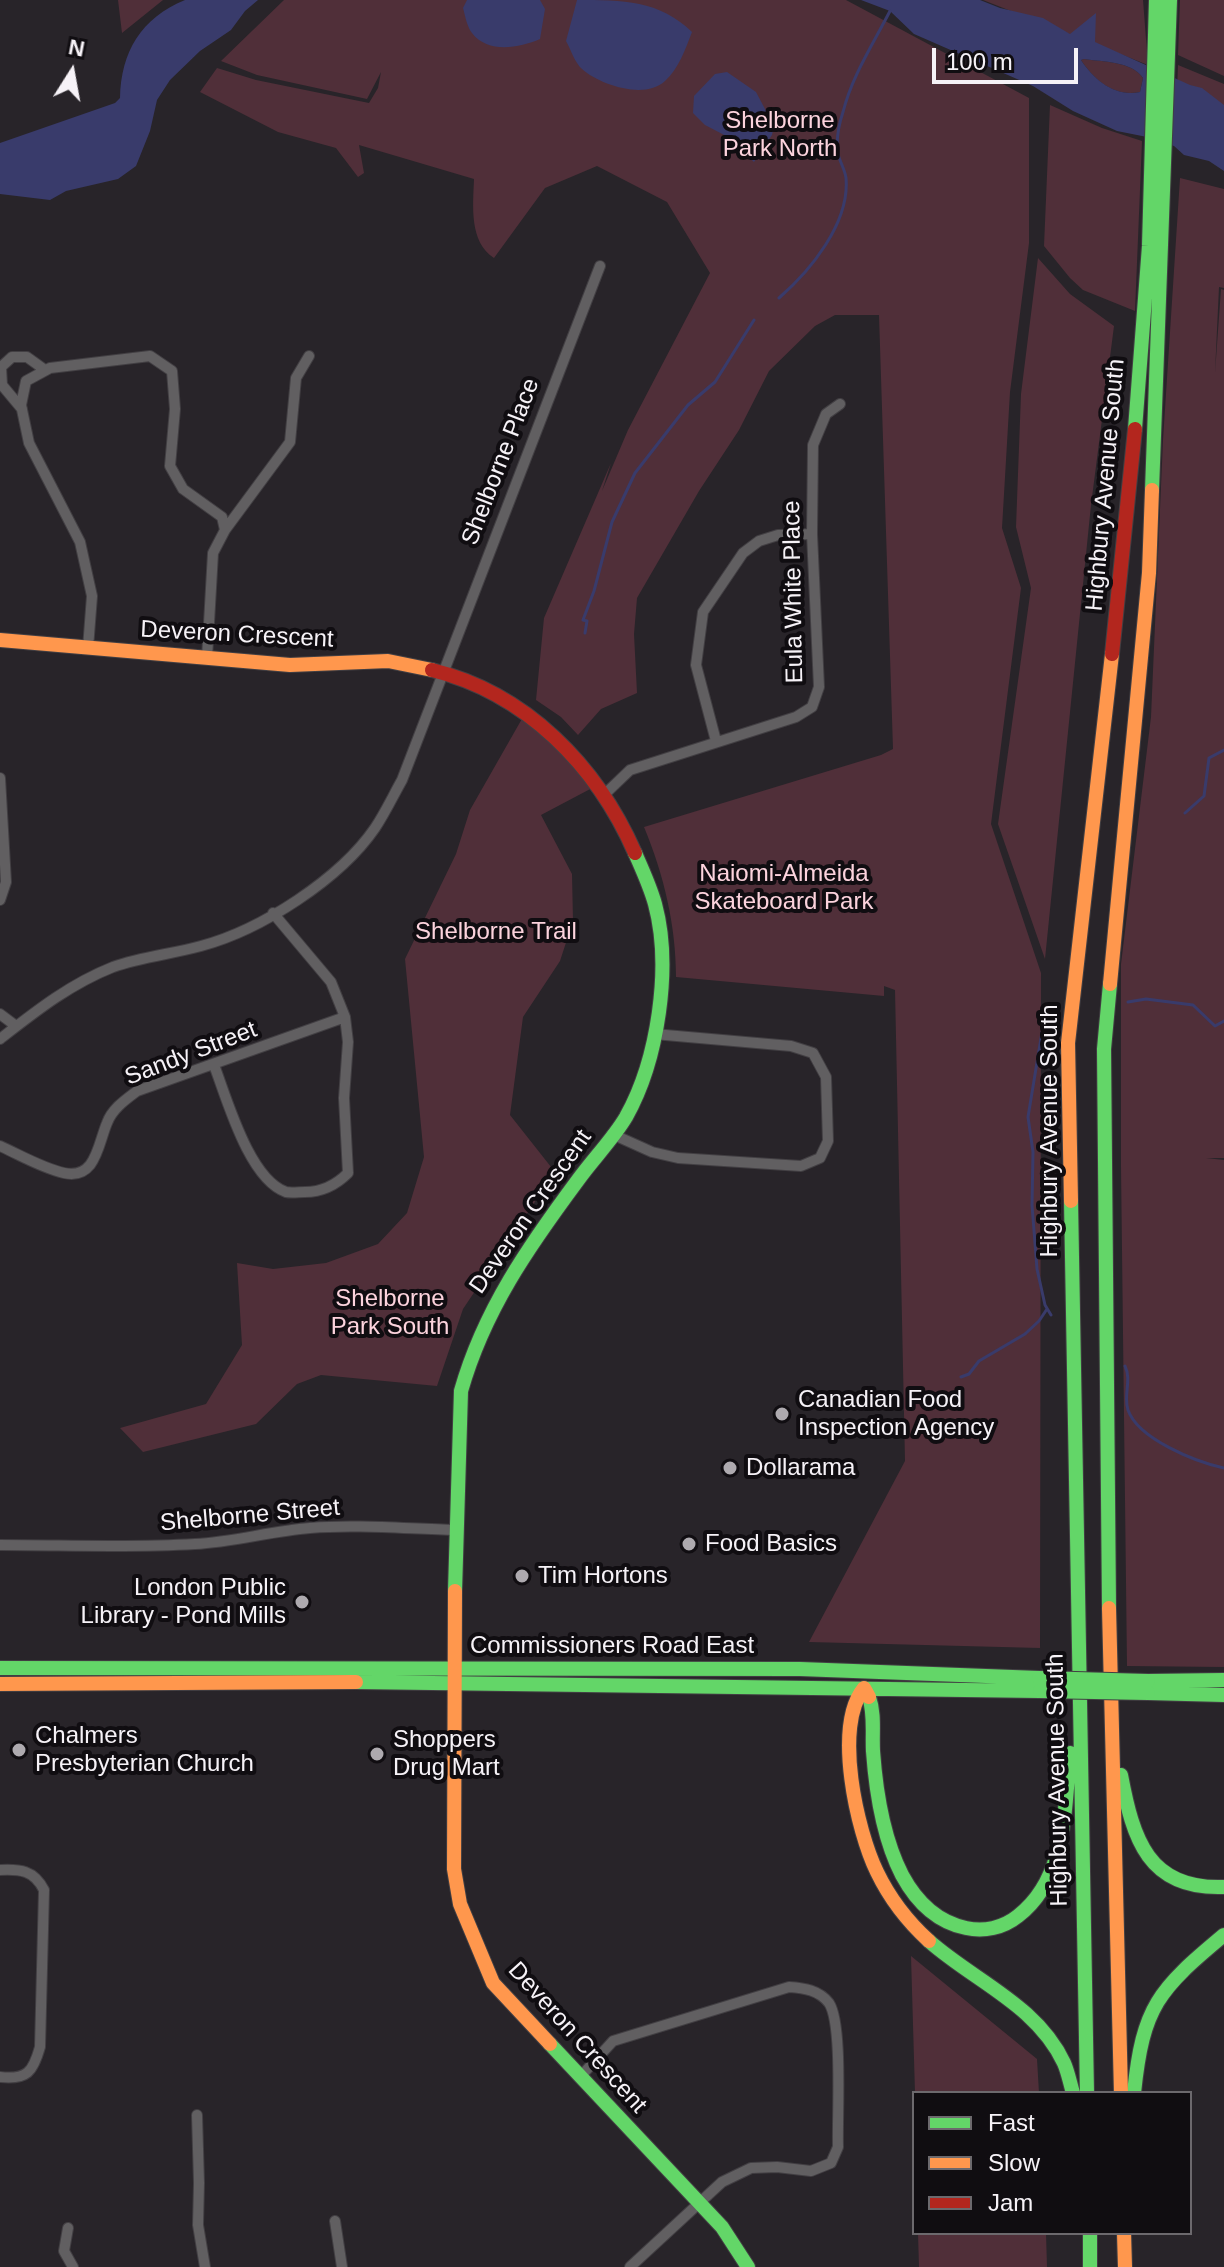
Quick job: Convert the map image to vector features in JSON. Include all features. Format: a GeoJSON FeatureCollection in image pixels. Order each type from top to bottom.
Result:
{"type":"FeatureCollection","features":[{"type":"Feature","properties":{"kind":"main road"},"geometry":{"type":"LineString","coordinates":[[1156,0],[1163,38]]}},
{"type":"Feature","properties":{"kind":"main road"},"geometry":{"type":"LineString","coordinates":[[1159,174],[1163,38],[1170,0]]}},
{"type":"Feature","properties":{"kind":"main road","name":"Highbury Avenue South"},"geometry":{"type":"LineString","coordinates":[[1121,2091],[1110,1709],[1104,1049],[1149,573],[1159,174]]}},
{"type":"Feature","properties":{"kind":"main road","name":"Highbury Avenue South"},"geometry":{"type":"LineString","coordinates":[[1087,2091],[1068,1043],[1130,499],[1159,174]]}},
{"type":"Feature","properties":{"kind":"main road","name":"Deveron Crescent"},"geometry":{"type":"LineString","coordinates":[[0,640],[293,665],[400,662],[441,672],[488,690],[543,724],[592,773],[629,834],[655,905],[662,974],[649,1055],[628,1114],[511,1271],[485,1318],[461,1391],[453,1667],[454,1869],[460,1904],[493,1983],[722,2227],[748,2267]]}},
{"type":"Feature","properties":{"kind":"main road","name":"Commissioners Road East"},"geometry":{"type":"LineString","coordinates":[[0,1668],[453,1667],[864,1671],[1040,1685]]}},
{"type":"Feature","properties":{"kind":"main road"},"geometry":{"type":"LineString","coordinates":[[864,1671],[864,1688],[873,1701],[873,1746],[880,1803],[891,1845],[907,1883],[924,1908],[937,1919],[976,1930],[1005,1924],[1025,1912],[1052,1874],[1059,1846],[1072,1730],[1078,1711]]}},
{"type":"Feature","properties":{"kind":"main road","name":"Commissioners Road East"},"geometry":{"type":"LineString","coordinates":[[1148,1687],[1224,1680]]}},
{"type":"Feature","properties":{"kind":"main road","name":"Commissioners Road East"},"geometry":{"type":"LineString","coordinates":[[0,1684],[454,1683],[864,1688],[1040,1685],[1148,1687],[1224,1695]]}},
{"type":"Feature","properties":{"kind":"main road"},"geometry":{"type":"LineString","coordinates":[[864,1688],[853,1701],[852,1778],[862,1836],[875,1868],[894,1904],[917,1930],[1029,2014],[1046,2031],[1068,2071],[1073,2091]]}},
{"type":"Feature","properties":{"kind":"main road"},"geometry":{"type":"LineString","coordinates":[[1110,1709],[1128,1812],[1146,1854],[1163,1872],[1185,1885],[1224,1887]]}},
{"type":"Feature","properties":{"kind":"main road"},"geometry":{"type":"LineString","coordinates":[[1134,2091],[1140,2038],[1158,1996],[1173,1978],[1224,1935]]}},
{"type":"Feature","properties":{"kind":"main road"},"geometry":{"type":"LineString","coordinates":[[1090,2235],[1090,2267]]}},
{"type":"Feature","properties":{"kind":"main road"},"geometry":{"type":"LineString","coordinates":[[1124,2235],[1125,2267]]}},
{"type":"Feature","properties":{"kind":"street","name":"Shelborne Place"},"geometry":{"type":"LineString","coordinates":[[441,672],[600,266]]}},
{"type":"Feature","properties":{"kind":"street"},"geometry":{"type":"LineString","coordinates":[[88,648],[92,596],[80,542],[29,443],[22,409],[26,381],[45,370],[150,356],[172,371],[175,409],[170,466],[183,489],[222,517],[225,530]]}},
{"type":"Feature","properties":{"kind":"street"},"geometry":{"type":"LineString","coordinates":[[207,658],[213,553],[225,530],[290,442],[296,378],[309,356]]}},
{"type":"Feature","properties":{"kind":"street"},"geometry":{"type":"LineString","coordinates":[[22,409],[2,385],[1,367],[12,357],[27,357],[45,370]]}},
{"type":"Feature","properties":{"kind":"street","name":"Eula White Place"},"geometry":{"type":"LineString","coordinates":[[606,793],[630,770],[796,717],[812,707],[819,687],[812,534],[813,445],[826,414],[840,404]]}},
{"type":"Feature","properties":{"kind":"street"},"geometry":{"type":"LineString","coordinates":[[716,741],[696,665],[703,612],[743,553],[759,541],[778,535],[812,534]]}},
{"type":"Feature","properties":{"kind":"street"},"geometry":{"type":"LineString","coordinates":[[0,1039],[56,995],[114,967],[204,945],[260,922],[309,891],[344,863],[374,830],[402,780],[441,672]]}},
{"type":"Feature","properties":{"kind":"street"},"geometry":{"type":"LineString","coordinates":[[0,778],[6,882],[0,900]]}},
{"type":"Feature","properties":{"kind":"street"},"geometry":{"type":"LineString","coordinates":[[214,1065],[240,1133],[267,1179],[287,1192],[312,1192],[337,1185],[348,1173],[344,1098],[348,1042],[345,1017],[331,982],[273,913]]}},
{"type":"Feature","properties":{"kind":"street"},"geometry":{"type":"LineString","coordinates":[[0,1014],[16,1026]]}},
{"type":"Feature","properties":{"kind":"street","name":"Sandy Street"},"geometry":{"type":"LineString","coordinates":[[0,1146],[63,1173],[78,1174],[89,1167],[99,1152],[107,1121],[137,1091],[345,1017]]}},
{"type":"Feature","properties":{"kind":"street"},"geometry":{"type":"LineString","coordinates":[[612,1134],[652,1152],[678,1158],[801,1166],[820,1158],[828,1141],[826,1077],[813,1053],[791,1046],[654,1034]]}},
{"type":"Feature","properties":{"kind":"street","name":"Shelborne Street"},"geometry":{"type":"LineString","coordinates":[[0,1545],[192,1545],[231,1542],[309,1528],[338,1527],[456,1530]]}},
{"type":"Feature","properties":{"kind":"street"},"geometry":{"type":"LineString","coordinates":[[0,1870],[24,1870],[39,1881],[44,1890],[40,2047],[35,2067],[23,2077],[0,2077]]}},
{"type":"Feature","properties":{"kind":"street"},"geometry":{"type":"LineString","coordinates":[[581,2076],[613,2041],[789,1987],[816,1992],[829,2003],[836,2024],[838,2147],[831,2163],[811,2171],[751,2168],[722,2182],[630,2267]]}},
{"type":"Feature","properties":{"kind":"street"},"geometry":{"type":"LineString","coordinates":[[197,2115],[198,2225],[205,2267]]}},
{"type":"Feature","properties":{"kind":"street"},"geometry":{"type":"LineString","coordinates":[[335,2221],[342,2267]]}},
{"type":"Feature","properties":{"kind":"street"},"geometry":{"type":"LineString","coordinates":[[68,2228],[64,2251],[73,2267]]}},
{"type":"Feature","properties":{"kind":"green space"},"geometry":{"type":"Polygon","coordinates":[[[118,0],[163,0],[122,33],[118,0]]]}},
{"type":"Feature","properties":{"kind":"green space"},"geometry":{"type":"Polygon","coordinates":[[[284,0],[846,0],[1029,98],[1029,243],[1010,392],[1002,528],[1021,588],[991,824],[1041,973],[1040,1648],[809,1642],[905,1461],[895,990],[884,986],[884,996],[676,977],[668,901],[644,827],[893,749],[879,315],[835,315],[815,326],[769,371],[739,430],[699,491],[637,598],[634,634],[637,693],[601,709],[578,735],[561,717],[536,700],[544,618],[611,463],[602,491],[628,430],[710,273],[667,202],[597,166],[545,188],[494,258],[480,243],[476,233],[474,179],[359,145],[364,173],[358,177],[336,148],[278,132],[200,92],[217,68],[256,80],[369,103],[378,88],[381,72],[367,99],[257,75],[221,61],[284,0]]]}},
{"type":"Feature","properties":{"kind":"green space"},"geometry":{"type":"Polygon","coordinates":[[[983,0],[1143,0],[1148,65],[983,0]]]}},
{"type":"Feature","properties":{"kind":"green space"},"geometry":{"type":"Polygon","coordinates":[[[1180,0],[1224,0],[1224,76],[1178,55],[1180,0]]]}},
{"type":"Feature","properties":{"kind":"green space"},"geometry":{"type":"Polygon","coordinates":[[[1081,60],[1132,68],[1143,78],[1140,92],[1122,92],[1106,86],[1086,68],[1081,60]]]}},
{"type":"Feature","properties":{"kind":"green space"},"geometry":{"type":"Polygon","coordinates":[[[1178,65],[1224,84],[1224,116],[1177,90],[1178,65]]]}},
{"type":"Feature","properties":{"kind":"green space"},"geometry":{"type":"Polygon","coordinates":[[[1050,105],[1102,128],[1142,141],[1135,311],[1083,290],[1044,246],[1050,105]]]}},
{"type":"Feature","properties":{"kind":"green space"},"geometry":{"type":"Polygon","coordinates":[[[1180,178],[1224,189],[1224,288],[1219,287],[1215,373],[1221,289],[1224,290],[1224,1158],[1206,1158],[1224,1160],[1224,1667],[1127,1666],[1121,964],[1151,717],[1163,440],[1180,178]]]}},
{"type":"Feature","properties":{"kind":"green space"},"geometry":{"type":"Polygon","coordinates":[[[1038,258],[1070,294],[1114,326],[1091,505],[1045,959],[998,824],[1031,588],[1016,527],[1021,394],[1038,258]]]}},
{"type":"Feature","properties":{"kind":"green space","name":"Shelborne Trail"},"geometry":{"type":"Polygon","coordinates":[[[523,717],[556,745],[594,787],[541,815],[572,874],[573,921],[560,961],[523,1017],[510,1115],[555,1172],[463,1309],[437,1386],[321,1375],[297,1384],[256,1424],[143,1452],[120,1428],[206,1404],[242,1345],[237,1263],[273,1269],[326,1263],[378,1244],[407,1213],[424,1157],[405,959],[456,854],[470,810],[523,717]]]}},
{"type":"Feature","properties":{"kind":"green space"},"geometry":{"type":"Polygon","coordinates":[[[911,1956],[1037,2059],[1039,2091],[915,2091],[911,1956]]]}},
{"type":"Feature","properties":{"kind":"green space"},"geometry":{"type":"Polygon","coordinates":[[[918,2235],[1046,2235],[1047,2267],[919,2267],[918,2235]]]}},
{"type":"Feature","properties":{"kind":"water"},"geometry":{"type":"Polygon","coordinates":[[[185,0],[258,0],[231,30],[200,51],[170,80],[157,100],[150,131],[136,166],[118,179],[66,191],[50,200],[0,194],[0,143],[115,103],[120,98],[124,66],[136,38],[156,16],[185,0]]]}},
{"type":"Feature","properties":{"kind":"water"},"geometry":{"type":"Polygon","coordinates":[[[467,0],[540,0],[545,9],[540,39],[513,47],[486,44],[469,28],[463,8],[467,0]]]}},
{"type":"Feature","properties":{"kind":"water"},"geometry":{"type":"Polygon","coordinates":[[[577,0],[639,4],[679,21],[692,32],[674,70],[656,87],[635,90],[611,85],[590,75],[577,63],[566,41],[577,0]]]}},
{"type":"Feature","properties":{"kind":"water"},"geometry":{"type":"Polygon","coordinates":[[[861,0],[980,0],[1043,18],[1070,34],[1096,13],[1095,42],[1202,88],[1224,105],[1224,171],[1209,161],[1184,155],[1174,146],[1117,131],[1073,111],[1033,86],[914,34],[890,11],[861,0]],[[1081,60],[1106,86],[1122,92],[1140,92],[1143,78],[1132,68],[1081,60]]]}},
{"type":"Feature","properties":{"kind":"water"},"geometry":{"type":"Polygon","coordinates":[[[727,72],[756,92],[774,126],[772,135],[754,162],[728,137],[705,125],[693,113],[694,96],[715,74],[727,72]]]}},
{"type":"Feature","properties":{"kind":"waterway"},"geometry":{"type":"LineString","coordinates":[[779,298],[826,245],[842,212],[846,178],[837,149],[840,122],[857,73],[890,11]]}},
{"type":"Feature","properties":{"kind":"waterway"},"geometry":{"type":"LineString","coordinates":[[585,633],[587,621],[583,620],[612,522],[635,473],[688,405],[715,382],[754,320]]}},
{"type":"Feature","properties":{"kind":"waterway"},"geometry":{"type":"LineString","coordinates":[[1185,813],[1204,796],[1209,758],[1224,750]]}},
{"type":"Feature","properties":{"kind":"waterway"},"geometry":{"type":"LineString","coordinates":[[1128,1002],[1146,999],[1193,1005],[1215,1026],[1224,1021]]}},
{"type":"Feature","properties":{"kind":"waterway"},"geometry":{"type":"LineString","coordinates":[[1048,1028],[1042,1032],[1028,1117],[1033,1152],[1032,1205],[1037,1269],[1045,1305],[1051,1315]]}},
{"type":"Feature","properties":{"kind":"waterway"},"geometry":{"type":"LineString","coordinates":[[961,1377],[969,1374],[979,1361],[1025,1334],[1047,1309]]}},
{"type":"Feature","properties":{"kind":"waterway"},"geometry":{"type":"LineString","coordinates":[[1125,1366],[1128,1377],[1126,1399],[1134,1421],[1169,1448],[1224,1468]]}},
{"type":"Feature","properties":{"kind":"traffic: fast"},"geometry":{"type":"LineString","coordinates":[[1135,429],[1149,246],[1156,0]]}},
{"type":"Feature","properties":{"kind":"traffic: fast"},"geometry":{"type":"LineString","coordinates":[[1152,490],[1170,0]]}},
{"type":"Feature","properties":{"kind":"traffic: fast"},"geometry":{"type":"LineString","coordinates":[[455,1591],[461,1391],[471,1361],[495,1306],[526,1254],[626,1117],[654,1041],[662,984],[660,929],[653,897],[635,853]]}},
{"type":"Feature","properties":{"kind":"traffic: fast"},"geometry":{"type":"LineString","coordinates":[[1109,1608],[1104,1049],[1110,984]]}},
{"type":"Feature","properties":{"kind":"traffic: fast"},"geometry":{"type":"LineString","coordinates":[[1071,1201],[1087,2091]]}},
{"type":"Feature","properties":{"kind":"traffic: fast"},"geometry":{"type":"LineString","coordinates":[[0,1668],[800,1669],[1039,1678]]}},
{"type":"Feature","properties":{"kind":"traffic: fast"},"geometry":{"type":"LineString","coordinates":[[1039,1678],[1148,1681]]}},
{"type":"Feature","properties":{"kind":"traffic: fast"},"geometry":{"type":"LineString","coordinates":[[1148,1681],[1224,1680]]}},
{"type":"Feature","properties":{"kind":"traffic: fast"},"geometry":{"type":"LineString","coordinates":[[356,1682],[1040,1691]]}},
{"type":"Feature","properties":{"kind":"traffic: fast"},"geometry":{"type":"LineString","coordinates":[[1040,1691],[1148,1693]]}},
{"type":"Feature","properties":{"kind":"traffic: fast"},"geometry":{"type":"LineString","coordinates":[[1148,1693],[1224,1695]]}},
{"type":"Feature","properties":{"kind":"traffic: fast"},"geometry":{"type":"LineString","coordinates":[[869,1697],[878,1799],[895,1861],[921,1902],[955,1925],[980,1930],[1006,1924],[1034,1900],[1046,1883],[1060,1842],[1070,1753]]}},
{"type":"Feature","properties":{"kind":"traffic: fast"},"geometry":{"type":"LineString","coordinates":[[1121,1775],[1131,1820],[1148,1856],[1161,1870],[1178,1880],[1198,1886],[1224,1887]]}},
{"type":"Feature","properties":{"kind":"traffic: fast"},"geometry":{"type":"LineString","coordinates":[[1134,2091],[1143,2039],[1158,2002],[1183,1971],[1224,1935]]}},
{"type":"Feature","properties":{"kind":"traffic: fast"},"geometry":{"type":"LineString","coordinates":[[929,1941],[1038,2025],[1064,2063],[1072,2091]]}},
{"type":"Feature","properties":{"kind":"traffic: fast"},"geometry":{"type":"LineString","coordinates":[[550,2044],[722,2227],[748,2267]]}},
{"type":"Feature","properties":{"kind":"traffic: fast"},"geometry":{"type":"LineString","coordinates":[[1090,2235],[1090,2267]]}},
{"type":"Feature","properties":{"kind":"traffic: slow"},"geometry":{"type":"LineString","coordinates":[[1110,984],[1149,573],[1152,490]]}},
{"type":"Feature","properties":{"kind":"traffic: slow"},"geometry":{"type":"LineString","coordinates":[[0,640],[290,665],[388,661],[432,670]]}},
{"type":"Feature","properties":{"kind":"traffic: slow"},"geometry":{"type":"LineString","coordinates":[[1071,1201],[1068,1043],[1112,654]]}},
{"type":"Feature","properties":{"kind":"traffic: slow"},"geometry":{"type":"LineString","coordinates":[[455,1591],[454,1869],[460,1904],[493,1983],[550,2044]]}},
{"type":"Feature","properties":{"kind":"traffic: slow"},"geometry":{"type":"LineString","coordinates":[[1109,1608],[1121,2091]]}},
{"type":"Feature","properties":{"kind":"traffic: slow"},"geometry":{"type":"LineString","coordinates":[[0,1684],[356,1682]]}},
{"type":"Feature","properties":{"kind":"traffic: slow"},"geometry":{"type":"LineString","coordinates":[[869,1697],[864,1688],[855,1705],[850,1727],[851,1779],[862,1831],[869,1854],[888,1891],[906,1917],[929,1941]]}},
{"type":"Feature","properties":{"kind":"traffic: slow"},"geometry":{"type":"LineString","coordinates":[[1124,2235],[1125,2267]]}},
{"type":"Feature","properties":{"kind":"traffic: jam"},"geometry":{"type":"LineString","coordinates":[[1112,654],[1135,429]]}},
{"type":"Feature","properties":{"kind":"traffic: jam"},"geometry":{"type":"LineString","coordinates":[[432,670],[498,696],[528,715],[554,738],[579,763],[600,791],[635,853]]}},
{"type":"Feature","properties":{"kind":"place","name":"Canadian Food Inspection Agency"},"geometry":{"type":"Point","coordinates":[782,1414]}},
{"type":"Feature","properties":{"kind":"place","name":"Dollarama"},"geometry":{"type":"Point","coordinates":[730,1468]}},
{"type":"Feature","properties":{"kind":"place","name":"Food Basics"},"geometry":{"type":"Point","coordinates":[689,1544]}},
{"type":"Feature","properties":{"kind":"place","name":"Tim Hortons"},"geometry":{"type":"Point","coordinates":[522,1576]}},
{"type":"Feature","properties":{"kind":"place","name":"London Public Library - Pond Mills"},"geometry":{"type":"Point","coordinates":[302,1602]}},
{"type":"Feature","properties":{"kind":"place","name":"Chalmers Presbyterian Church"},"geometry":{"type":"Point","coordinates":[19,1750]}},
{"type":"Feature","properties":{"kind":"place","name":"Shoppers Drug Mart"},"geometry":{"type":"Point","coordinates":[377,1754]}},
{"type":"Feature","properties":{"kind":"park label","name":"Shelborne Park North"},"geometry":{"type":"Point","coordinates":[780,135]}},
{"type":"Feature","properties":{"kind":"park label","name":"Naiomi-Almeida Skateboard Park"},"geometry":{"type":"Point","coordinates":[784,888]}},
{"type":"Feature","properties":{"kind":"park label","name":"Shelborne Park South"},"geometry":{"type":"Point","coordinates":[390,1313]}}]}
